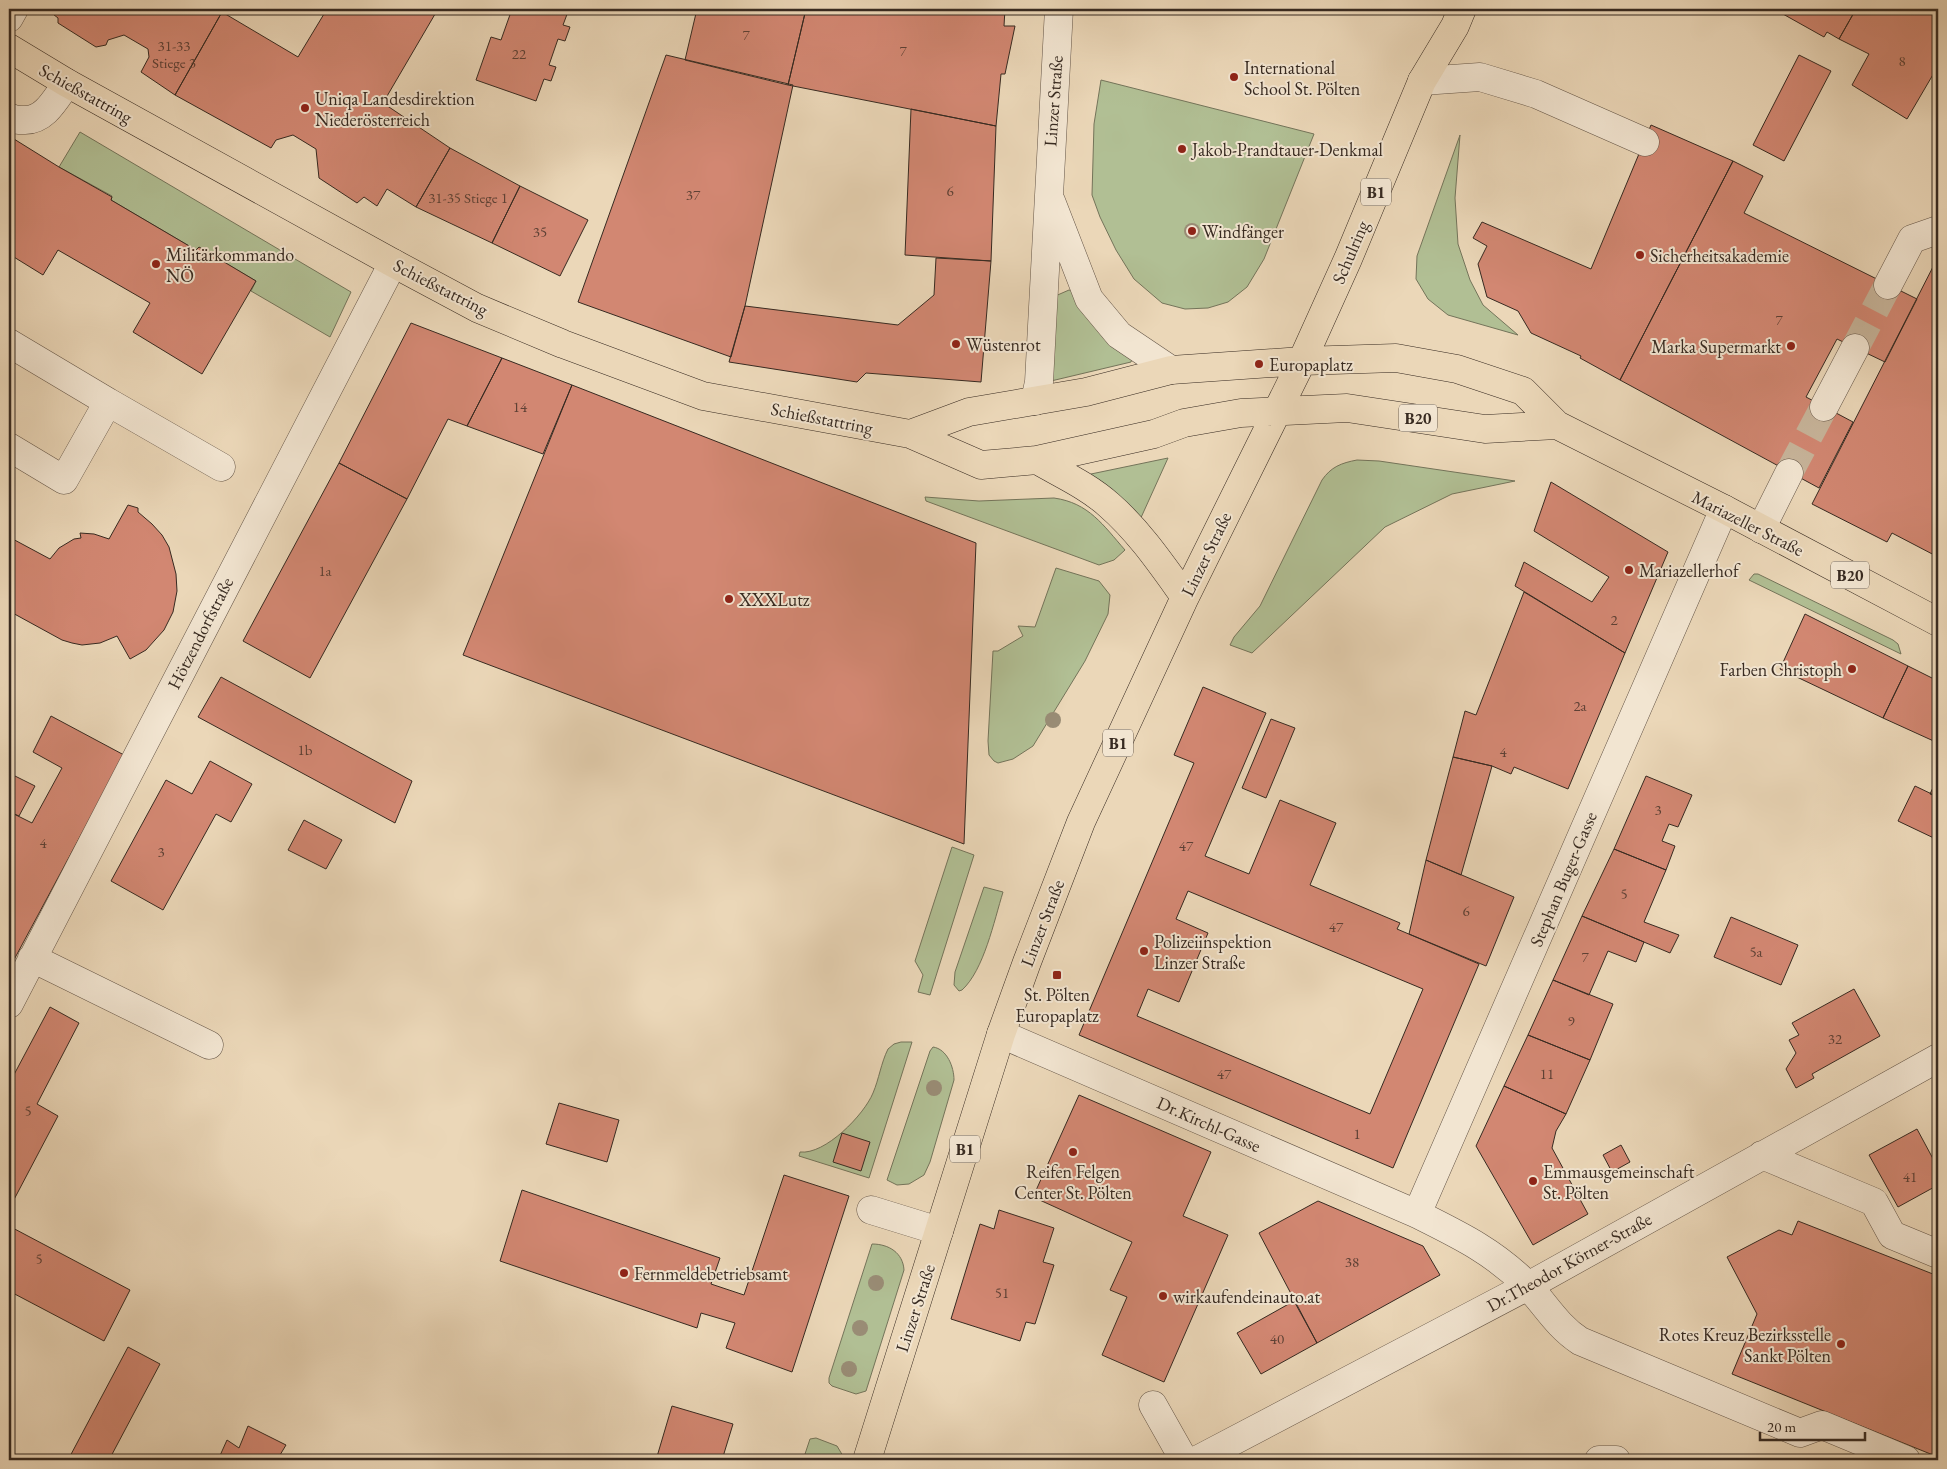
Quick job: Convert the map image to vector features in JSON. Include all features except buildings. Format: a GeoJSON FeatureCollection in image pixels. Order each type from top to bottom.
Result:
{"type":"FeatureCollection","features":[{"type":"Feature","properties":{"kind":"main road","name":"Schulring"},"geometry":{"type":"LineString","coordinates":[[1302,361],[1348,259],[1422,81],[1455,26],[1462,9]]}},
{"type":"Feature","properties":{"kind":"main road","name":"Schießstattring"},"geometry":{"type":"LineString","coordinates":[[9,48],[67,83],[477,308],[564,344],[703,396],[910,434],[981,465],[1037,460],[1154,434],[1184,423],[1241,413],[1278,411]]}},
{"type":"Feature","properties":{"kind":"main road","name":"Mariazeller Straße"},"geometry":{"type":"LineString","coordinates":[[1302,361],[1396,358],[1457,369],[1522,391],[1557,425],[1724,509],[1938,622]]}},
{"type":"Feature","properties":{"kind":"main road"},"geometry":{"type":"LineString","coordinates":[[910,434],[969,412],[1086,392],[1171,370],[1302,361]]}},
{"type":"Feature","properties":{"kind":"main road","name":"B1"},"geometry":{"type":"LineString","coordinates":[[1278,411],[1302,361]]}},
{"type":"Feature","properties":{"kind":"main road","name":"Mariazeller Straße"},"geometry":{"type":"LineString","coordinates":[[1278,411],[1347,408],[1485,429],[1557,425]]}},
{"type":"Feature","properties":{"kind":"main road","name":"Linzer Straße"},"geometry":{"type":"LineString","coordinates":[[867,1460],[1001,1034],[1081,822],[1185,597],[1278,411]]}},
{"type":"Feature","properties":{"kind":"main road"},"geometry":{"type":"LineString","coordinates":[[1037,460],[1094,493],[1109,504],[1154,553],[1185,597]]}},
{"type":"Feature","properties":{"kind":"street"},"geometry":{"type":"LineString","coordinates":[[9,18],[14,9]]}},
{"type":"Feature","properties":{"kind":"street","name":"Linzer Straße"},"geometry":{"type":"LineString","coordinates":[[1036,401],[1039,382],[1059,9]]}},
{"type":"Feature","properties":{"kind":"street"},"geometry":{"type":"LineString","coordinates":[[1422,81],[1480,77],[1536,94],[1645,142]]}},
{"type":"Feature","properties":{"kind":"street"},"geometry":{"type":"LineString","coordinates":[[9,118],[13,120],[34,121],[45,112],[67,83]]}},
{"type":"Feature","properties":{"kind":"street","name":"Linzer Straße"},"geometry":{"type":"LineString","coordinates":[[1048,192],[1090,299],[1119,335],[1171,370]]}},
{"type":"Feature","properties":{"kind":"street"},"geometry":{"type":"LineString","coordinates":[[1888,285],[1912,239],[1938,230]]}},
{"type":"Feature","properties":{"kind":"street","name":"Hötzendorfstraße"},"geometry":{"type":"LineString","coordinates":[[9,1004],[393,263]]}},
{"type":"Feature","properties":{"kind":"street"},"geometry":{"type":"LineString","coordinates":[[9,343],[221,467]]}},
{"type":"Feature","properties":{"kind":"street"},"geometry":{"type":"LineString","coordinates":[[1824,407],[1855,348]]}},
{"type":"Feature","properties":{"kind":"street"},"geometry":{"type":"LineString","coordinates":[[9,447],[64,480],[108,402]]}},
{"type":"Feature","properties":{"kind":"street"},"geometry":{"type":"LineString","coordinates":[[1761,529],[1789,473]]}},
{"type":"Feature","properties":{"kind":"street","name":"Stephan Buger-Gasse"},"geometry":{"type":"LineString","coordinates":[[1417,1214],[1724,509]]}},
{"type":"Feature","properties":{"kind":"street"},"geometry":{"type":"LineString","coordinates":[[32,958],[209,1045]]}},
{"type":"Feature","properties":{"kind":"street","name":"Dr.Kirchl-Gasse"},"geometry":{"type":"LineString","coordinates":[[1001,1034],[1417,1214],[1474,1242],[1499,1260],[1528,1286],[1561,1326],[1580,1341],[1800,1433],[1822,1425],[1906,1460]]}},
{"type":"Feature","properties":{"kind":"street","name":"Dr.Theodor Körner-Straße"},"geometry":{"type":"LineString","coordinates":[[1197,1460],[1528,1286],[1938,1058]]}},
{"type":"Feature","properties":{"kind":"street"},"geometry":{"type":"LineString","coordinates":[[1762,1155],[1874,1202],[1892,1235],[1938,1254]]}},
{"type":"Feature","properties":{"kind":"street"},"geometry":{"type":"LineString","coordinates":[[871,1210],[939,1231]]}},
{"type":"Feature","properties":{"kind":"street"},"geometry":{"type":"LineString","coordinates":[[1153,1405],[1184,1460]]}},
{"type":"Feature","properties":{"kind":"street"},"geometry":{"type":"LineString","coordinates":[[1599,1460],[1616,1460]]}},
{"type":"Feature","properties":{"kind":"green space"},"geometry":{"type":"Polygon","coordinates":[[[1101,80],[1314,134],[1264,259],[1247,287],[1228,302],[1208,308],[1185,309],[1162,303],[1134,279],[1116,250],[1092,195],[1094,124],[1101,80]]]}},
{"type":"Feature","properties":{"kind":"green space"},"geometry":{"type":"Polygon","coordinates":[[[80,132],[351,292],[330,337],[251,291],[256,281],[200,248],[196,250],[111,200],[112,196],[59,167],[80,132]]]}},
{"type":"Feature","properties":{"kind":"green space"},"geometry":{"type":"Polygon","coordinates":[[[1460,135],[1455,198],[1458,244],[1470,280],[1483,305],[1518,335],[1448,315],[1428,299],[1416,279],[1417,256],[1460,135]]]}},
{"type":"Feature","properties":{"kind":"green space"},"geometry":{"type":"Polygon","coordinates":[[[1069,290],[1073,291],[1085,313],[1097,329],[1112,344],[1132,359],[1131,362],[1051,381],[1053,297],[1069,290]]]}},
{"type":"Feature","properties":{"kind":"green space"},"geometry":{"type":"Polygon","coordinates":[[[1168,458],[1139,522],[1089,477],[1091,474],[1168,458]]]}},
{"type":"Feature","properties":{"kind":"green space"},"geometry":{"type":"Polygon","coordinates":[[[1357,460],[1379,461],[1515,481],[1452,494],[1385,527],[1252,653],[1230,645],[1234,637],[1260,606],[1322,480],[1337,466],[1357,460]]]}},
{"type":"Feature","properties":{"kind":"green space"},"geometry":{"type":"Polygon","coordinates":[[[925,497],[979,501],[1054,498],[1066,501],[1077,505],[1094,516],[1125,550],[1114,560],[1099,565],[926,501],[925,497]]]}},
{"type":"Feature","properties":{"kind":"green space"},"geometry":{"type":"Polygon","coordinates":[[[1056,568],[1099,581],[1110,595],[1108,614],[1085,661],[1033,746],[1013,759],[998,763],[989,755],[988,741],[993,651],[998,651],[1023,636],[1018,626],[1035,627],[1056,568]]]}},
{"type":"Feature","properties":{"kind":"green space"},"geometry":{"type":"Polygon","coordinates":[[[1754,574],[1758,574],[1893,640],[1898,644],[1901,654],[1749,580],[1754,574]]]}},
{"type":"Feature","properties":{"kind":"green space"},"geometry":{"type":"Polygon","coordinates":[[[952,847],[974,855],[930,995],[918,992],[923,975],[915,961],[952,847]]]}},
{"type":"Feature","properties":{"kind":"green space"},"geometry":{"type":"Polygon","coordinates":[[[984,887],[1003,892],[982,958],[970,981],[959,991],[954,985],[955,972],[984,887]]]}},
{"type":"Feature","properties":{"kind":"green space"},"geometry":{"type":"Polygon","coordinates":[[[912,1042],[869,1178],[799,1156],[800,1152],[821,1147],[853,1122],[873,1093],[888,1049],[894,1044],[912,1042]]]}},
{"type":"Feature","properties":{"kind":"green space"},"geometry":{"type":"Polygon","coordinates":[[[933,1047],[942,1051],[949,1059],[954,1080],[930,1162],[924,1175],[909,1184],[897,1185],[887,1180],[930,1051],[933,1047]]]}},
{"type":"Feature","properties":{"kind":"green space"},"geometry":{"type":"Polygon","coordinates":[[[872,1244],[884,1246],[898,1254],[904,1270],[866,1391],[856,1394],[832,1386],[829,1383],[829,1378],[872,1244]]]}},
{"type":"Feature","properties":{"kind":"green space"},"geometry":{"type":"Polygon","coordinates":[[[816,1438],[837,1446],[843,1456],[842,1460],[803,1460],[810,1439],[816,1438]]]}},
{"type":"Feature","properties":{"kind":"tunnel"},"geometry":{"type":"LineString","coordinates":[[1855,348],[1888,285]]}},
{"type":"Feature","properties":{"kind":"tunnel"},"geometry":{"type":"LineString","coordinates":[[1789,473],[1824,407]]}},
{"type":"Feature","properties":{"kind":"place","name":"International School St. Pölten"},"geometry":{"type":"Point","coordinates":[1234,77]}},
{"type":"Feature","properties":{"kind":"place","name":"Uniqa Landesdirektion Niederösterreich"},"geometry":{"type":"Point","coordinates":[305,108]}},
{"type":"Feature","properties":{"kind":"place","name":"Jakob-Prandtauer-Denkmal"},"geometry":{"type":"Point","coordinates":[1182,149]}},
{"type":"Feature","properties":{"kind":"place","name":"Windfänger"},"geometry":{"type":"Point","coordinates":[1192,231]}},
{"type":"Feature","properties":{"kind":"place","name":"Sicherheitsakademie"},"geometry":{"type":"Point","coordinates":[1640,255]}},
{"type":"Feature","properties":{"kind":"place","name":"Militärkommando NÖ"},"geometry":{"type":"Point","coordinates":[156,264]}},
{"type":"Feature","properties":{"kind":"place","name":"Wüstenrot"},"geometry":{"type":"Point","coordinates":[956,344]}},
{"type":"Feature","properties":{"kind":"place","name":"Marka Supermarkt"},"geometry":{"type":"Point","coordinates":[1791,346]}},
{"type":"Feature","properties":{"kind":"place","name":"Europaplatz"},"geometry":{"type":"Point","coordinates":[1259,364]}},
{"type":"Feature","properties":{"kind":"place","name":"Mariazellerhof"},"geometry":{"type":"Point","coordinates":[1629,570]}},
{"type":"Feature","properties":{"kind":"place","name":"XXXLutz"},"geometry":{"type":"Point","coordinates":[729,599]}},
{"type":"Feature","properties":{"kind":"place","name":"Farben Christoph"},"geometry":{"type":"Point","coordinates":[1852,669]}},
{"type":"Feature","properties":{"kind":"place","name":"Polizeiinspektion Linzer Straße"},"geometry":{"type":"Point","coordinates":[1144,951]}},
{"type":"Feature","properties":{"kind":"place","name":"St. Pölten Europaplatz"},"geometry":{"type":"Point","coordinates":[1057,975]}},
{"type":"Feature","properties":{"kind":"place","name":"Reifen Felgen Center St. Pölten"},"geometry":{"type":"Point","coordinates":[1073,1152]}},
{"type":"Feature","properties":{"kind":"place","name":"Emmausgemeinschaft St. Pölten"},"geometry":{"type":"Point","coordinates":[1533,1181]}},
{"type":"Feature","properties":{"kind":"place","name":"Fernmeldebetriebsamt"},"geometry":{"type":"Point","coordinates":[624,1273]}},
{"type":"Feature","properties":{"kind":"place","name":"wirkaufendeinauto.at"},"geometry":{"type":"Point","coordinates":[1163,1296]}},
{"type":"Feature","properties":{"kind":"place","name":"Rotes Kreuz Bezirksstelle Sankt Pölten"},"geometry":{"type":"Point","coordinates":[1841,1344]}}]}
